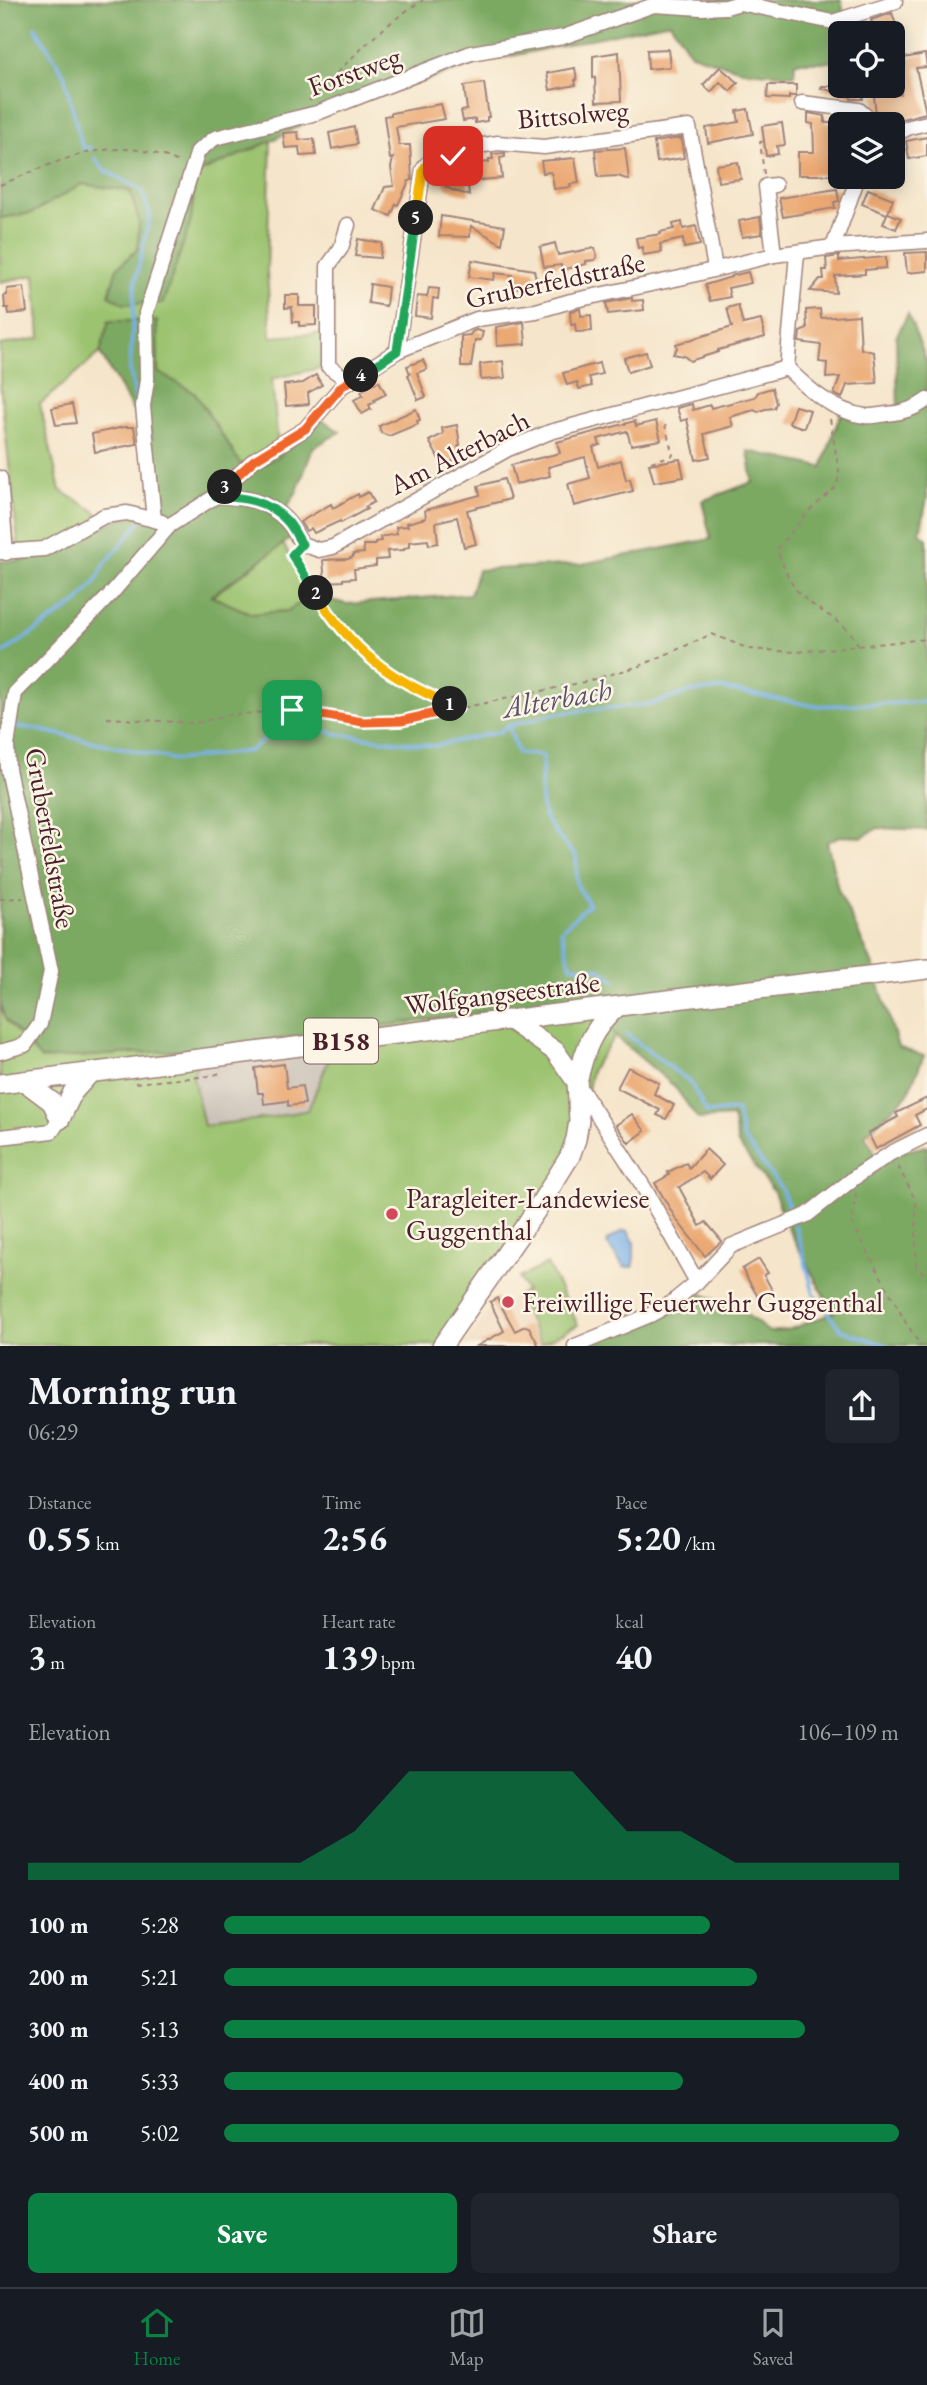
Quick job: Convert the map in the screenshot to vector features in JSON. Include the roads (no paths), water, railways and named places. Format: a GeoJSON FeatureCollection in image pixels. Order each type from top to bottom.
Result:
{"type":"FeatureCollection","features":[{"type":"Feature","properties":{"kind":"main road","name":"Wolfgangseestraße"},"geometry":{"type":"LineString","coordinates":[[0,1084],[927,969]]}},
{"type":"Feature","properties":{"kind":"main road"},"geometry":{"type":"LineString","coordinates":[[442,1346],[537,1209],[570,1156],[579,1121],[577,1082],[588,1044],[600,1022],[617,1007]]}},
{"type":"Feature","properties":{"kind":"main road"},"geometry":{"type":"LineString","coordinates":[[510,1020],[555,1051],[577,1082]]}},
{"type":"Feature","properties":{"kind":"main road"},"geometry":{"type":"LineString","coordinates":[[60,1119],[73,1091],[91,1072]]}},
{"type":"Feature","properties":{"kind":"main road"},"geometry":{"type":"LineString","coordinates":[[24,1081],[52,1102],[60,1119]]}},
{"type":"Feature","properties":{"kind":"street","name":"Forstweg"},"geometry":{"type":"LineString","coordinates":[[154,520],[143,406],[147,380],[146,313],[198,151],[215,138],[317,113],[471,53],[563,37],[654,5],[701,8],[726,7],[740,3],[833,22],[895,2]]}},
{"type":"Feature","properties":{"kind":"street"},"geometry":{"type":"LineString","coordinates":[[802,103],[861,112]]}},
{"type":"Feature","properties":{"kind":"street"},"geometry":{"type":"LineString","coordinates":[[905,130],[927,123]]}},
{"type":"Feature","properties":{"kind":"street","name":"Bittsolweg"},"geometry":{"type":"LineString","coordinates":[[397,351],[423,170],[427,164],[453,156],[466,148],[498,143],[544,146],[688,127],[715,268]]}},
{"type":"Feature","properties":{"kind":"street"},"geometry":{"type":"LineString","coordinates":[[771,186],[774,254]]}},
{"type":"Feature","properties":{"kind":"street"},"geometry":{"type":"LineString","coordinates":[[833,247],[854,189]]}},
{"type":"Feature","properties":{"kind":"street"},"geometry":{"type":"LineString","coordinates":[[348,225],[341,248],[328,266],[328,366],[350,382]]}},
{"type":"Feature","properties":{"kind":"street","name":"Gruberfeldstraße"},"geometry":{"type":"LineString","coordinates":[[0,1052],[25,1045],[40,1024],[51,971],[8,769],[7,746],[16,693],[110,595],[170,525],[216,496],[254,460],[305,429],[342,386],[397,351],[477,319],[536,311],[774,254],[927,241]]}},
{"type":"Feature","properties":{"kind":"street"},"geometry":{"type":"LineString","coordinates":[[797,253],[787,368],[808,389],[826,401],[865,416],[897,414],[927,400]]}},
{"type":"Feature","properties":{"kind":"street","name":"Am Alterbach"},"geometry":{"type":"LineString","coordinates":[[216,496],[247,497],[288,521],[302,544],[319,550],[333,547],[508,449],[550,432],[787,368]]}},
{"type":"Feature","properties":{"kind":"street"},"geometry":{"type":"LineString","coordinates":[[0,478],[3,553],[44,549],[104,516],[127,513],[170,525]]}},
{"type":"Feature","properties":{"kind":"street"},"geometry":{"type":"LineString","coordinates":[[577,1082],[643,1186],[697,1282]]}},
{"type":"Feature","properties":{"kind":"street"},"geometry":{"type":"LineString","coordinates":[[0,1137],[52,1131],[60,1119]]}},
{"type":"Feature","properties":{"kind":"street"},"geometry":{"type":"LineString","coordinates":[[575,1346],[670,1304],[697,1282],[731,1246],[807,1215],[891,1153],[927,1135]]}},
{"type":"Feature","properties":{"kind":"water"},"geometry":{"type":"Polygon","coordinates":[[[628,1231],[634,1242],[633,1267],[624,1267],[607,1244],[608,1240],[628,1231]]]}},
{"type":"Feature","properties":{"kind":"waterway"},"geometry":{"type":"LineString","coordinates":[[35,27],[64,74],[82,147],[91,148]]}},
{"type":"Feature","properties":{"kind":"waterway"},"geometry":{"type":"LineString","coordinates":[[95,158],[104,170],[142,190],[150,215],[135,283],[130,370],[137,406]]}},
{"type":"Feature","properties":{"kind":"waterway"},"geometry":{"type":"LineString","coordinates":[[0,655],[77,603],[140,522]]}},
{"type":"Feature","properties":{"kind":"waterway","name":"Alterbach"},"geometry":{"type":"LineString","coordinates":[[13,726],[176,760],[250,751],[288,721],[337,734],[434,746],[499,732],[508,726],[559,713],[652,704],[690,692],[722,689],[815,706],[927,702]]}},
{"type":"Feature","properties":{"kind":"waterway"},"geometry":{"type":"LineString","coordinates":[[509,727],[518,753],[543,756],[543,811],[553,831],[576,856],[577,885],[589,904],[561,930],[571,966],[600,969],[616,981]]}},
{"type":"Feature","properties":{"kind":"waterway"},"geometry":{"type":"LineString","coordinates":[[626,1034],[690,1082],[707,1113],[736,1110],[743,1138],[781,1188],[793,1218]]}},
{"type":"Feature","properties":{"kind":"waterway"},"geometry":{"type":"LineString","coordinates":[[795,1225],[814,1294],[841,1330],[888,1346]]}},
{"type":"Feature","properties":{"kind":"place","name":"Paragleiter-Landewiese Guggenthal"},"geometry":{"type":"Point","coordinates":[392,1214]}},
{"type":"Feature","properties":{"kind":"place","name":"Freiwillige Feuerwehr Guggenthal"},"geometry":{"type":"Point","coordinates":[508,1302]}}]}
